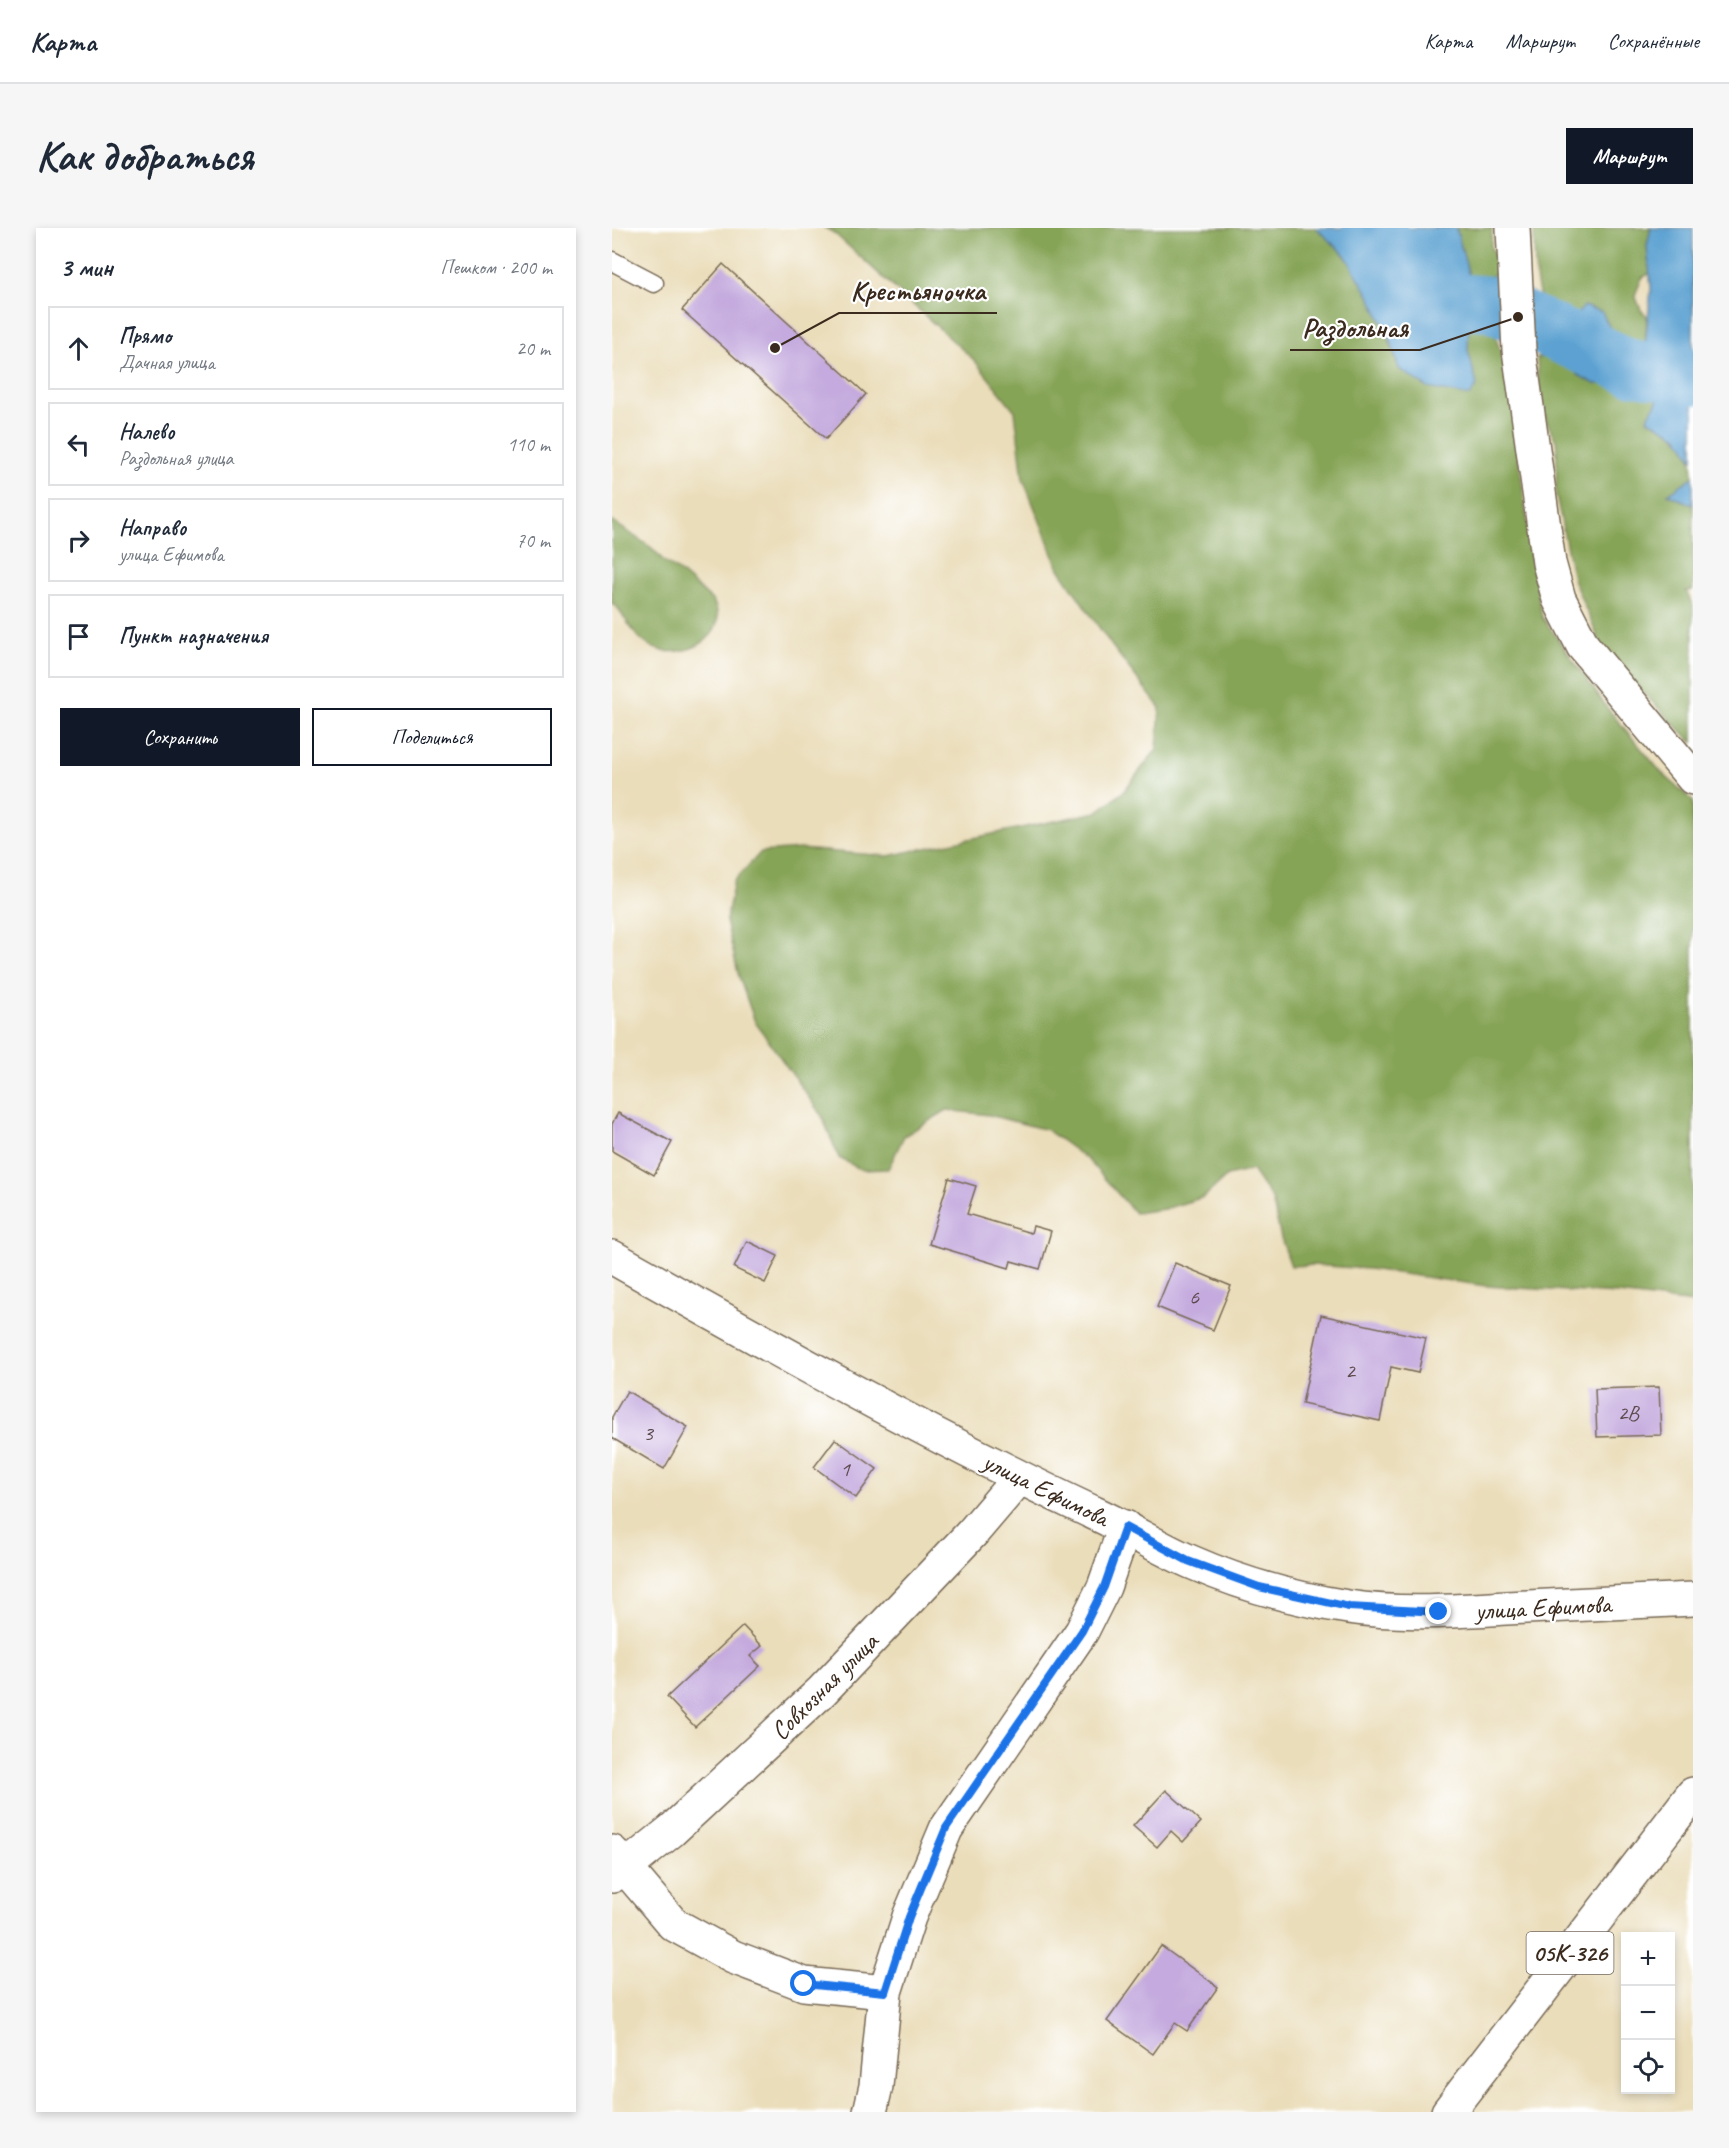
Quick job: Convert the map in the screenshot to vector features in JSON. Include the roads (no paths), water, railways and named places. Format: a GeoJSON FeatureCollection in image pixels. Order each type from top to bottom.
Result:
{"type":"FeatureCollection","features":[{"type":"Feature","properties":{"kind":"street"},"geometry":{"type":"LineString","coordinates":[[1513,228],[1519,350],[1549,563],[1560,598],[1583,646],[1693,778]]}},
{"type":"Feature","properties":{"kind":"street","name":"улица Ефимова"},"geometry":{"type":"LineString","coordinates":[[612,1257],[743,1331],[1019,1478],[1125,1527],[1188,1561],[1259,1587],[1349,1607],[1439,1612],[1693,1599]]}},
{"type":"Feature","properties":{"kind":"street","name":"Совхозная улица"},"geometry":{"type":"LineString","coordinates":[[617,1865],[670,1831],[822,1691],[973,1532],[1019,1478]]}},
{"type":"Feature","properties":{"kind":"street"},"geometry":{"type":"LineString","coordinates":[[870,2112],[876,2086],[885,1992],[909,1917],[946,1828],[1082,1631],[1104,1587],[1125,1527]]}},
{"type":"Feature","properties":{"kind":"street","name":"05К-326"},"geometry":{"type":"LineString","coordinates":[[1448,2112],[1693,1794]]}},
{"type":"Feature","properties":{"kind":"street"},"geometry":{"type":"LineString","coordinates":[[617,1865],[673,1924],[733,1957],[804,1984],[885,1992]]}},
{"type":"Feature","properties":{"kind":"lane"},"geometry":{"type":"LineString","coordinates":[[612,261],[654,283]]}},
{"type":"Feature","properties":{"kind":"water"},"geometry":{"type":"Polygon","coordinates":[[[1316,228],[1456,228],[1471,283],[1488,286],[1491,304],[1489,313],[1469,319],[1468,350],[1477,385],[1470,396],[1428,388],[1399,369],[1390,338],[1370,297],[1345,255],[1316,228]]]}},
{"type":"Feature","properties":{"kind":"water"},"geometry":{"type":"Polygon","coordinates":[[[1651,228],[1693,228],[1693,460],[1678,436],[1647,419],[1659,398],[1649,384],[1595,384],[1578,375],[1564,354],[1573,319],[1584,306],[1602,312],[1613,335],[1630,358],[1645,347],[1651,288],[1647,246],[1651,228]]]}},
{"type":"Feature","properties":{"kind":"water"},"geometry":{"type":"Polygon","coordinates":[[[1693,477],[1693,505],[1668,494],[1693,477]]]}},
{"type":"Feature","properties":{"kind":"waterway"},"geometry":{"type":"LineString","coordinates":[[1371,228],[1438,300],[1491,304],[1630,367],[1693,377]]}},
{"type":"Feature","properties":{"kind":"place","name":"Раздольная"},"geometry":{"type":"Point","coordinates":[1518,317]}},
{"type":"Feature","properties":{"kind":"place","name":"Крестьяночка"},"geometry":{"type":"Point","coordinates":[775,348]}}]}
